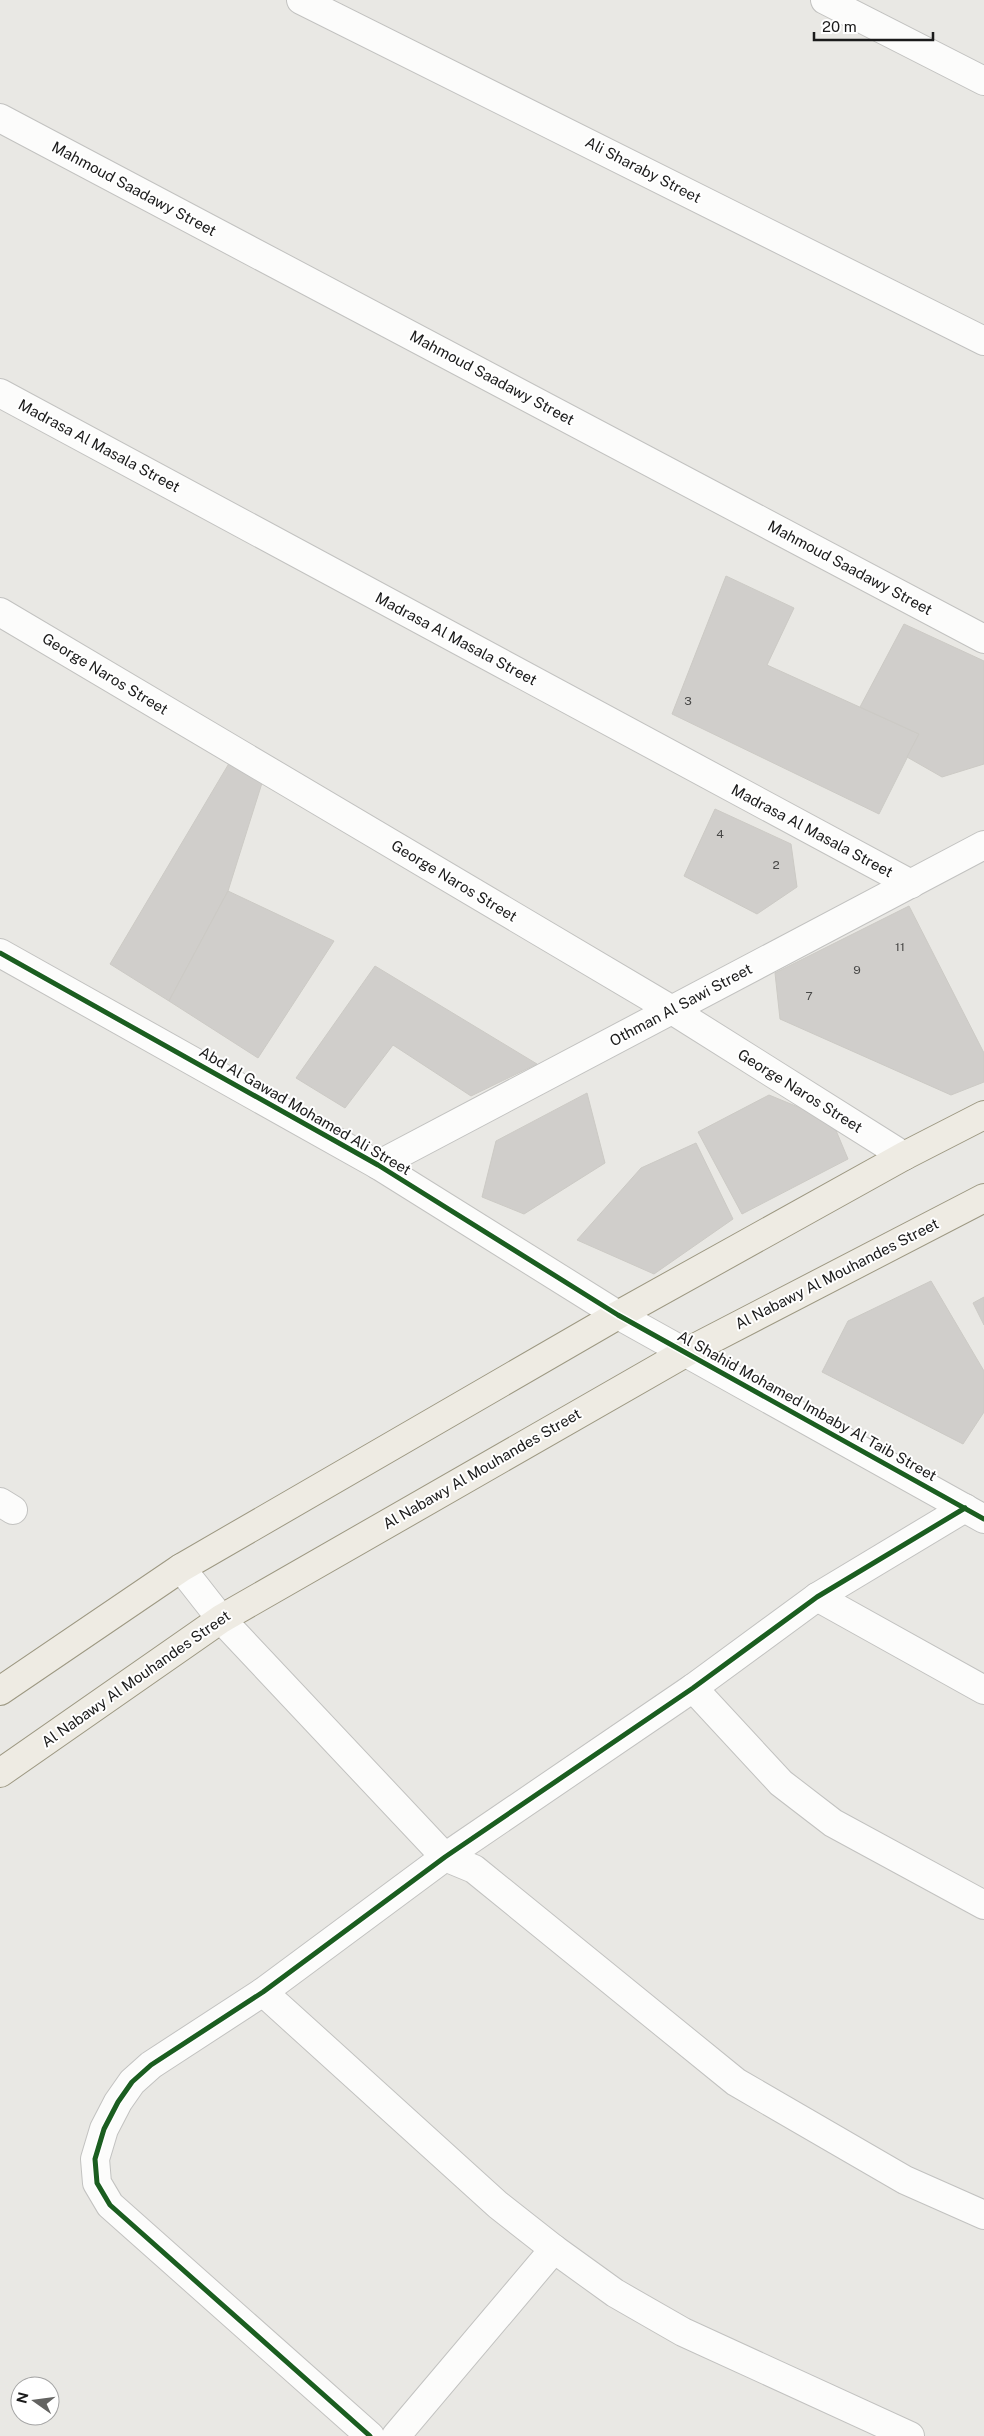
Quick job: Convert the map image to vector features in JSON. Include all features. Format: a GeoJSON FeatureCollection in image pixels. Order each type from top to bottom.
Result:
{"type":"FeatureCollection","features":[{"type":"Feature","properties":{"kind":"main road"},"geometry":{"type":"LineString","coordinates":[[0,1691],[181,1568],[618,1315],[904,1156],[984,1115]]}},
{"type":"Feature","properties":{"kind":"main road","name":"Al Nabawy Al Mouhandes Street"},"geometry":{"type":"LineString","coordinates":[[0,1773],[220,1619],[685,1353],[984,1198]]}},
{"type":"Feature","properties":{"kind":"street","name":"Ali Sharaby Street"},"geometry":{"type":"LineString","coordinates":[[301,0],[984,341]]}},
{"type":"Feature","properties":{"kind":"street"},"geometry":{"type":"LineString","coordinates":[[825,0],[984,81]]}},
{"type":"Feature","properties":{"kind":"street","name":"Mahmoud Saadawy Street"},"geometry":{"type":"LineString","coordinates":[[0,118],[984,639]]}},
{"type":"Feature","properties":{"kind":"street","name":"Madrasa Al Masala Street"},"geometry":{"type":"LineString","coordinates":[[0,393],[912,884]]}},
{"type":"Feature","properties":{"kind":"street","name":"George Naros Street"},"geometry":{"type":"LineString","coordinates":[[0,612],[672,1010],[904,1156]]}},
{"type":"Feature","properties":{"kind":"street","name":"Othman Al Sawi Street"},"geometry":{"type":"LineString","coordinates":[[378,1165],[984,845]]}},
{"type":"Feature","properties":{"kind":"street","name":"Abd Al Gawad Mohamed Ali Street"},"geometry":{"type":"LineString","coordinates":[[0,953],[378,1165],[618,1315]]}},
{"type":"Feature","properties":{"kind":"street","name":"Al Shahid Mohamed Imbaby Al Taib Street"},"geometry":{"type":"LineString","coordinates":[[618,1315],[975,1514]]}},
{"type":"Feature","properties":{"kind":"street"},"geometry":{"type":"LineString","coordinates":[[370,2436],[110,2205],[97,2183],[95,2159],[104,2129],[132,2082],[151,2065],[263,1992],[445,1857],[693,1688],[817,1598],[975,1514]]}},
{"type":"Feature","properties":{"kind":"street"},"geometry":{"type":"LineString","coordinates":[[181,1568],[220,1619],[445,1857],[474,1869],[736,2082],[905,2180],[984,2215]]}},
{"type":"Feature","properties":{"kind":"street"},"geometry":{"type":"LineString","coordinates":[[817,1598],[984,1690]]}},
{"type":"Feature","properties":{"kind":"street"},"geometry":{"type":"LineString","coordinates":[[693,1688],[781,1783],[833,1823],[984,1905]]}},
{"type":"Feature","properties":{"kind":"street"},"geometry":{"type":"LineString","coordinates":[[263,1992],[498,2205],[554,2250],[615,2293],[684,2332],[910,2436]]}},
{"type":"Feature","properties":{"kind":"street"},"geometry":{"type":"LineString","coordinates":[[396,2436],[554,2250]]}},
{"type":"Feature","properties":{"kind":"building"},"geometry":{"type":"Polygon","coordinates":[[[726,576],[794,608],[767,665],[919,734],[879,814],[672,714],[726,576]]]}},
{"type":"Feature","properties":{"kind":"building"},"geometry":{"type":"Polygon","coordinates":[[[904,624],[984,661],[984,764],[942,777],[907,757],[919,734],[860,707],[904,624]]]}},
{"type":"Feature","properties":{"kind":"building"},"geometry":{"type":"Polygon","coordinates":[[[231,760],[262,783],[228,891],[169,1001],[110,964],[231,760]]]}},
{"type":"Feature","properties":{"kind":"building"},"geometry":{"type":"Polygon","coordinates":[[[715,809],[791,844],[797,887],[757,914],[684,876],[715,809]]]}},
{"type":"Feature","properties":{"kind":"building"},"geometry":{"type":"Polygon","coordinates":[[[228,891],[334,941],[258,1058],[169,1001],[228,891]]]}},
{"type":"Feature","properties":{"kind":"building"},"geometry":{"type":"Polygon","coordinates":[[[909,906],[984,1053],[984,1082],[951,1095],[780,1019],[775,973],[909,906]]]}},
{"type":"Feature","properties":{"kind":"building"},"geometry":{"type":"Polygon","coordinates":[[[375,966],[537,1064],[471,1096],[393,1045],[345,1108],[296,1078],[375,966]]]}},
{"type":"Feature","properties":{"kind":"building"},"geometry":{"type":"Polygon","coordinates":[[[587,1093],[605,1163],[524,1214],[482,1197],[496,1141],[587,1093]]]}},
{"type":"Feature","properties":{"kind":"building"},"geometry":{"type":"Polygon","coordinates":[[[769,1095],[832,1121],[848,1159],[742,1214],[698,1132],[769,1095]]]}},
{"type":"Feature","properties":{"kind":"building"},"geometry":{"type":"Polygon","coordinates":[[[696,1143],[733,1219],[654,1274],[577,1240],[641,1168],[696,1143]]]}},
{"type":"Feature","properties":{"kind":"building"},"geometry":{"type":"Polygon","coordinates":[[[931,1281],[984,1371],[984,1412],[963,1444],[822,1372],[848,1321],[931,1281]]]}},
{"type":"Feature","properties":{"kind":"building"},"geometry":{"type":"Polygon","coordinates":[[[984,1297],[984,1325],[973,1303],[984,1297]]]}},
{"type":"Feature","properties":{"kind":"cycle path"},"geometry":{"type":"LineString","coordinates":[[0,953],[378,1165],[618,1315],[984,1519]]}},
{"type":"Feature","properties":{"kind":"cycle path"},"geometry":{"type":"LineString","coordinates":[[370,2436],[110,2205],[97,2183],[95,2159],[104,2129],[118,2102],[132,2082],[151,2065],[263,1992],[445,1857],[693,1688],[817,1597],[965,1508]]}}]}
